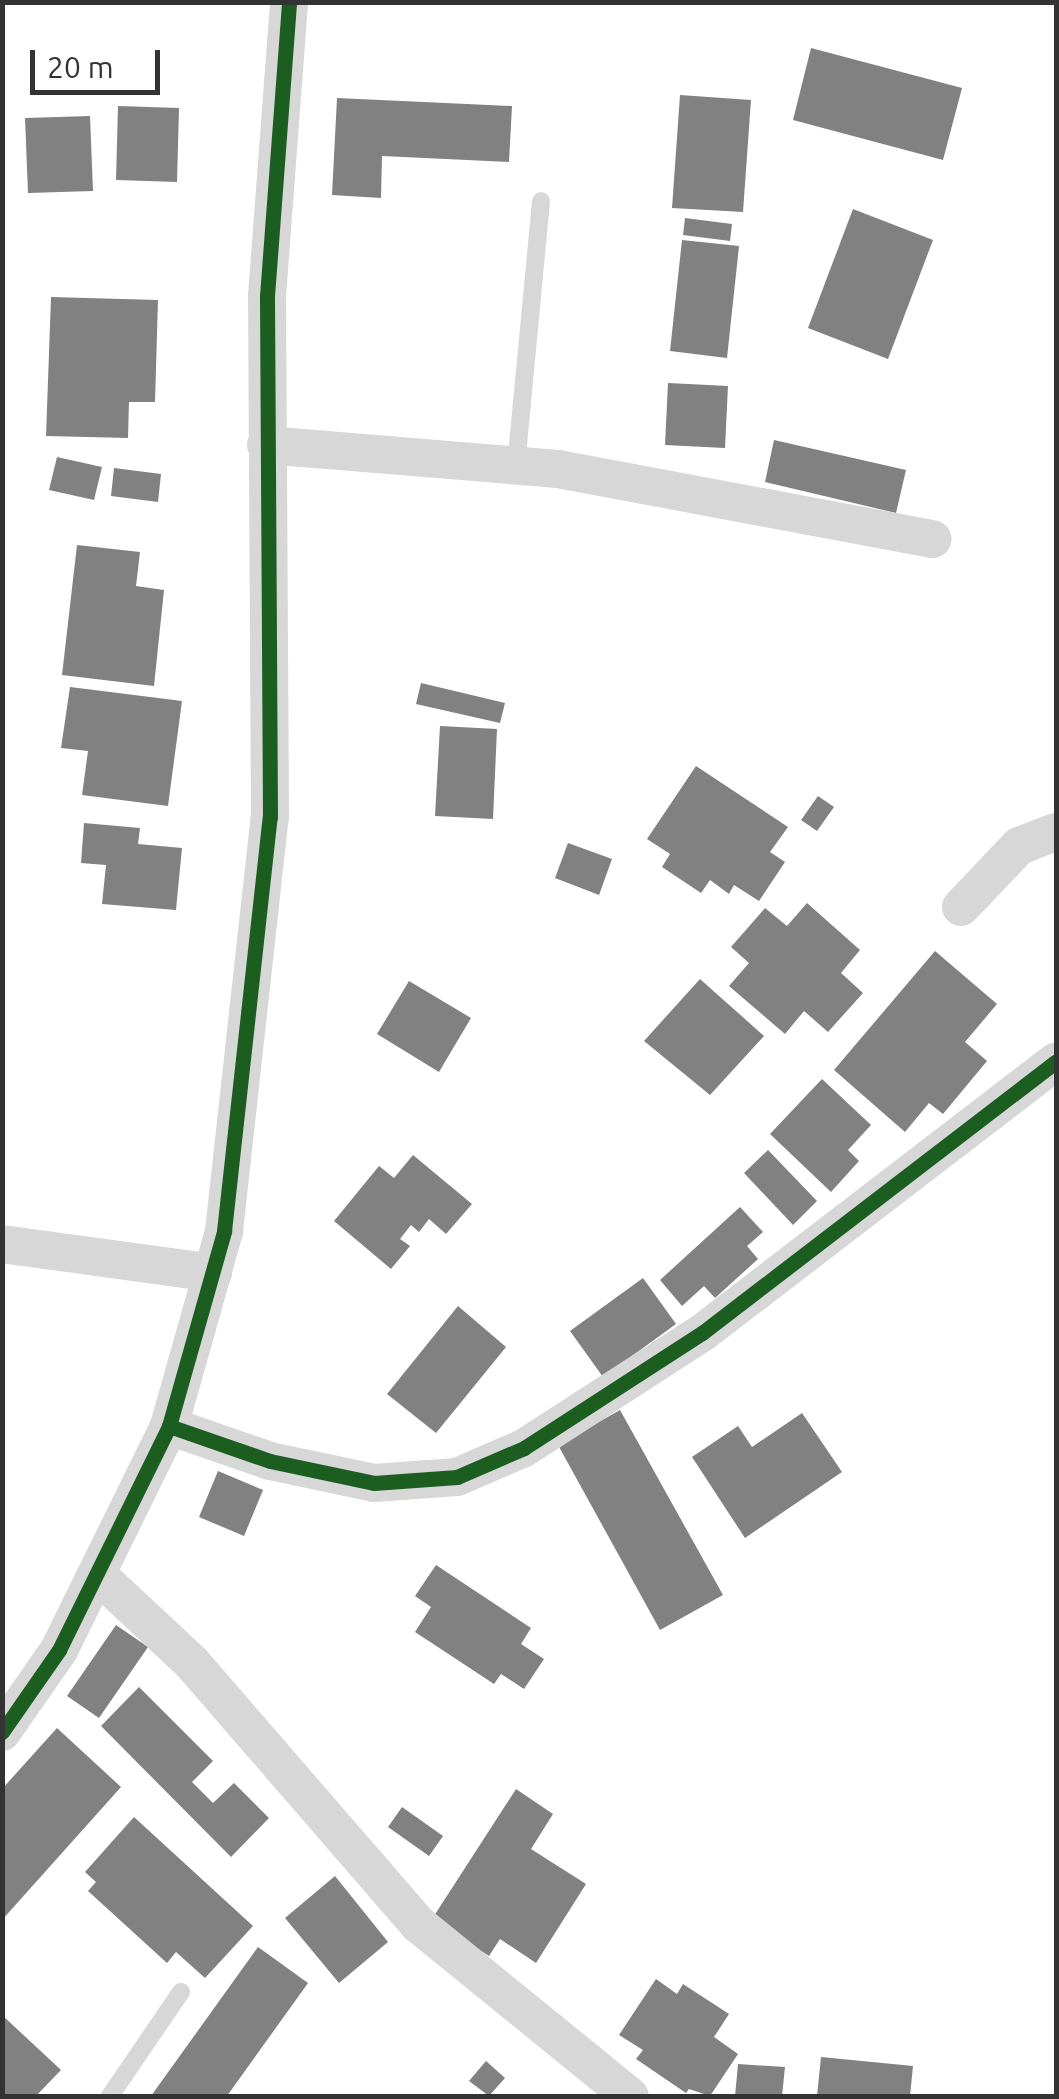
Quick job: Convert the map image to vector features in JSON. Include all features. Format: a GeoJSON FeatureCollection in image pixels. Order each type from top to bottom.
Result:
{"type":"FeatureCollection","features":[{"type":"Feature","properties":{"kind":"street"},"geometry":{"type":"LineString","coordinates":[[2,1732],[59,1650],[169,1426],[224,1231],[250,1036],[270,817],[267,296],[289,2]]}},
{"type":"Feature","properties":{"kind":"street"},"geometry":{"type":"LineString","coordinates":[[266,444],[516,466],[934,539]]}},
{"type":"Feature","properties":{"kind":"street"},"geometry":{"type":"LineString","coordinates":[[962,908],[1019,846],[1056,832]]}},
{"type":"Feature","properties":{"kind":"street"},"geometry":{"type":"LineString","coordinates":[[169,1426],[270,1461],[374,1483],[457,1477],[524,1448],[702,1333],[1056,1061]]}},
{"type":"Feature","properties":{"kind":"street"},"geometry":{"type":"LineString","coordinates":[[2,1244],[213,1273]]}},
{"type":"Feature","properties":{"kind":"street"},"geometry":{"type":"LineString","coordinates":[[97,1574],[192,1664],[418,1924],[630,2096]]}},
{"type":"Feature","properties":{"kind":"lane"},"geometry":{"type":"LineString","coordinates":[[516,466],[541,201]]}},
{"type":"Feature","properties":{"kind":"lane"},"geometry":{"type":"LineString","coordinates":[[110,2096],[181,1992]]}},
{"type":"Feature","properties":{"kind":"building"},"geometry":{"type":"Polygon","coordinates":[[[811,48],[962,88],[943,160],[793,120],[811,48]]]}},
{"type":"Feature","properties":{"kind":"building"},"geometry":{"type":"Polygon","coordinates":[[[680,95],[751,100],[743,212],[672,208],[680,95]]]}},
{"type":"Feature","properties":{"kind":"building"},"geometry":{"type":"Polygon","coordinates":[[[337,98],[512,106],[509,162],[382,156],[381,198],[332,195],[337,98]]]}},
{"type":"Feature","properties":{"kind":"building"},"geometry":{"type":"Polygon","coordinates":[[[118,106],[179,108],[177,182],[116,180],[118,106]]]}},
{"type":"Feature","properties":{"kind":"building"},"geometry":{"type":"Polygon","coordinates":[[[90,116],[93,191],[28,193],[25,118],[90,116]]]}},
{"type":"Feature","properties":{"kind":"building"},"geometry":{"type":"Polygon","coordinates":[[[853,209],[933,240],[888,359],[808,328],[853,209]]]}},
{"type":"Feature","properties":{"kind":"building"},"geometry":{"type":"Polygon","coordinates":[[[685,218],[732,224],[730,241],[683,235],[685,218]]]}},
{"type":"Feature","properties":{"kind":"building"},"geometry":{"type":"Polygon","coordinates":[[[682,240],[739,246],[727,358],[670,351],[682,240]]]}},
{"type":"Feature","properties":{"kind":"building"},"geometry":{"type":"Polygon","coordinates":[[[51,297],[158,300],[155,402],[129,402],[128,438],[46,436],[51,297]]]}},
{"type":"Feature","properties":{"kind":"building"},"geometry":{"type":"Polygon","coordinates":[[[668,383],[728,386],[725,448],[665,445],[668,383]]]}},
{"type":"Feature","properties":{"kind":"building"},"geometry":{"type":"Polygon","coordinates":[[[774,440],[906,470],[896,513],[765,482],[774,440]]]}},
{"type":"Feature","properties":{"kind":"building"},"geometry":{"type":"Polygon","coordinates":[[[57,457],[102,467],[94,500],[49,490],[57,457]]]}},
{"type":"Feature","properties":{"kind":"building"},"geometry":{"type":"Polygon","coordinates":[[[114,468],[161,474],[158,502],[111,496],[114,468]]]}},
{"type":"Feature","properties":{"kind":"building"},"geometry":{"type":"Polygon","coordinates":[[[77,545],[140,552],[136,586],[164,590],[154,686],[62,675],[77,545]]]}},
{"type":"Feature","properties":{"kind":"building"},"geometry":{"type":"Polygon","coordinates":[[[421,683],[505,703],[500,723],[416,704],[421,683]]]}},
{"type":"Feature","properties":{"kind":"building"},"geometry":{"type":"Polygon","coordinates":[[[70,687],[182,701],[168,806],[82,795],[88,751],[61,748],[70,687]]]}},
{"type":"Feature","properties":{"kind":"building"},"geometry":{"type":"Polygon","coordinates":[[[440,726],[497,729],[493,819],[435,816],[440,726]]]}},
{"type":"Feature","properties":{"kind":"building"},"geometry":{"type":"Polygon","coordinates":[[[696,766],[788,827],[770,852],[785,862],[759,901],[734,885],[729,894],[710,880],[701,893],[662,867],[670,854],[647,839],[696,766]]]}},
{"type":"Feature","properties":{"kind":"building"},"geometry":{"type":"Polygon","coordinates":[[[818,796],[834,807],[817,831],[801,820],[818,796]]]}},
{"type":"Feature","properties":{"kind":"building"},"geometry":{"type":"Polygon","coordinates":[[[84,823],[140,828],[138,844],[182,848],[176,910],[102,904],[106,865],[81,863],[84,823]]]}},
{"type":"Feature","properties":{"kind":"building"},"geometry":{"type":"Polygon","coordinates":[[[568,843],[612,859],[599,895],[555,878],[568,843]]]}},
{"type":"Feature","properties":{"kind":"building"},"geometry":{"type":"Polygon","coordinates":[[[807,903],[860,950],[841,973],[863,993],[828,1032],[804,1011],[785,1034],[729,986],[749,963],[731,947],[765,908],[787,926],[807,903]]]}},
{"type":"Feature","properties":{"kind":"building"},"geometry":{"type":"Polygon","coordinates":[[[935,951],[997,1004],[965,1042],[987,1061],[943,1114],[929,1103],[905,1132],[834,1070],[935,951]]]}},
{"type":"Feature","properties":{"kind":"building"},"geometry":{"type":"Polygon","coordinates":[[[700,979],[764,1036],[710,1095],[644,1041],[700,979]]]}},
{"type":"Feature","properties":{"kind":"building"},"geometry":{"type":"Polygon","coordinates":[[[409,981],[471,1018],[439,1072],[377,1034],[409,981]]]}},
{"type":"Feature","properties":{"kind":"building"},"geometry":{"type":"Polygon","coordinates":[[[822,1079],[871,1125],[848,1150],[859,1161],[831,1192],[770,1134],[822,1079]]]}},
{"type":"Feature","properties":{"kind":"building"},"geometry":{"type":"Polygon","coordinates":[[[768,1150],[817,1201],[793,1225],[744,1173],[768,1150]]]}},
{"type":"Feature","properties":{"kind":"building"},"geometry":{"type":"Polygon","coordinates":[[[413,1155],[472,1204],[446,1234],[429,1219],[419,1232],[411,1225],[400,1239],[410,1246],[391,1269],[334,1221],[379,1166],[394,1178],[413,1155]]]}},
{"type":"Feature","properties":{"kind":"building"},"geometry":{"type":"Polygon","coordinates":[[[740,1207],[763,1232],[747,1246],[758,1259],[715,1298],[704,1286],[682,1306],[660,1280],[740,1207]]]}},
{"type":"Feature","properties":{"kind":"building"},"geometry":{"type":"Polygon","coordinates":[[[643,1278],[676,1324],[603,1377],[570,1331],[643,1278]]]}},
{"type":"Feature","properties":{"kind":"building"},"geometry":{"type":"Polygon","coordinates":[[[458,1306],[506,1347],[436,1433],[387,1394],[458,1306]]]}},
{"type":"Feature","properties":{"kind":"building"},"geometry":{"type":"Polygon","coordinates":[[[620,1410],[723,1595],[660,1630],[558,1445],[620,1410]]]}},
{"type":"Feature","properties":{"kind":"building"},"geometry":{"type":"Polygon","coordinates":[[[802,1413],[842,1472],[745,1538],[692,1457],[738,1426],[752,1447],[802,1413]]]}},
{"type":"Feature","properties":{"kind":"building"},"geometry":{"type":"Polygon","coordinates":[[[218,1471],[263,1490],[244,1536],[199,1517],[218,1471]]]}},
{"type":"Feature","properties":{"kind":"building"},"geometry":{"type":"Polygon","coordinates":[[[436,1565],[531,1628],[521,1644],[544,1659],[524,1689],[501,1674],[494,1684],[415,1632],[431,1607],[415,1596],[436,1565]]]}},
{"type":"Feature","properties":{"kind":"building"},"geometry":{"type":"Polygon","coordinates":[[[116,1625],[148,1647],[99,1718],[67,1696],[116,1625]]]}},
{"type":"Feature","properties":{"kind":"building"},"geometry":{"type":"Polygon","coordinates":[[[139,1687],[213,1761],[192,1782],[213,1803],[234,1783],[269,1818],[231,1857],[101,1726],[139,1687]]]}},
{"type":"Feature","properties":{"kind":"building"},"geometry":{"type":"Polygon","coordinates":[[[57,1728],[121,1787],[2,1920],[2,1789],[57,1728]]]}},
{"type":"Feature","properties":{"kind":"building"},"geometry":{"type":"Polygon","coordinates":[[[516,1789],[553,1814],[531,1849],[586,1884],[536,1963],[500,1939],[489,1956],[432,1919],[516,1789]]]}},
{"type":"Feature","properties":{"kind":"building"},"geometry":{"type":"Polygon","coordinates":[[[402,1807],[443,1836],[429,1856],[388,1827],[402,1807]]]}},
{"type":"Feature","properties":{"kind":"building"},"geometry":{"type":"Polygon","coordinates":[[[134,1817],[253,1926],[205,1978],[176,1952],[167,1963],[88,1891],[96,1882],[85,1872],[134,1817]]]}},
{"type":"Feature","properties":{"kind":"building"},"geometry":{"type":"Polygon","coordinates":[[[335,1876],[388,1942],[339,1983],[285,1918],[335,1876]]]}},
{"type":"Feature","properties":{"kind":"building"},"geometry":{"type":"Polygon","coordinates":[[[258,1947],[308,1983],[227,2096],[151,2096],[258,1947]]]}},
{"type":"Feature","properties":{"kind":"building"},"geometry":{"type":"Polygon","coordinates":[[[656,1979],[677,1994],[683,1984],[729,2014],[714,2037],[738,2054],[710,2096],[689,2089],[686,2093],[636,2059],[643,2050],[619,2035],[656,1979]]]}},
{"type":"Feature","properties":{"kind":"building"},"geometry":{"type":"Polygon","coordinates":[[[2,2015],[61,2070],[36,2096],[2,2096],[2,2015]]]}},
{"type":"Feature","properties":{"kind":"building"},"geometry":{"type":"Polygon","coordinates":[[[821,2057],[913,2066],[910,2096],[817,2096],[821,2057]]]}},
{"type":"Feature","properties":{"kind":"building"},"geometry":{"type":"Polygon","coordinates":[[[486,2061],[505,2078],[489,2096],[469,2081],[486,2061]]]}},
{"type":"Feature","properties":{"kind":"building"},"geometry":{"type":"Polygon","coordinates":[[[738,2064],[785,2067],[782,2096],[735,2096],[738,2064]]]}},
{"type":"Feature","properties":{"kind":"cycle path"},"geometry":{"type":"LineString","coordinates":[[2,1732],[59,1650],[169,1426],[224,1231],[270,817],[267,296],[289,2]]}},
{"type":"Feature","properties":{"kind":"cycle path"},"geometry":{"type":"LineString","coordinates":[[169,1426],[270,1461],[374,1483],[457,1477],[524,1448],[702,1333],[1056,1061]]}}]}
